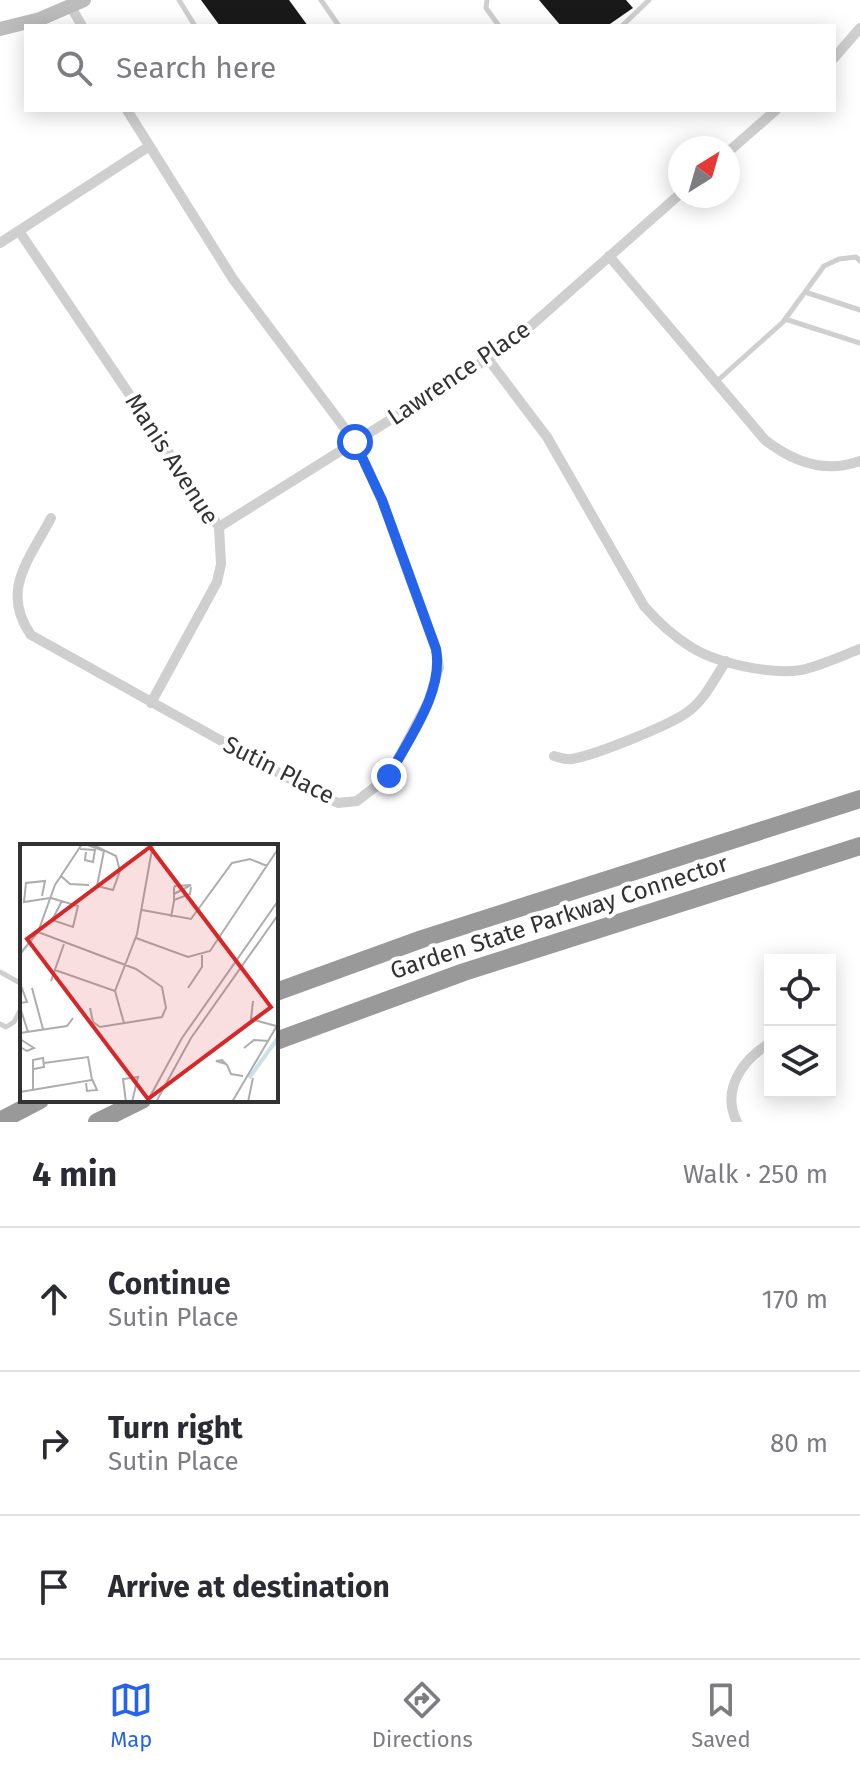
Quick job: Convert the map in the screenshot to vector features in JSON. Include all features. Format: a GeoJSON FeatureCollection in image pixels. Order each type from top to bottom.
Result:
{"type":"FeatureCollection","features":[{"type":"Feature","properties":{"kind":"highway","name":"Garden State Parkway Connector"},"geometry":{"type":"LineString","coordinates":[[278,991],[422,939],[860,799]]}},
{"type":"Feature","properties":{"kind":"highway","name":"Garden State Parkway Connector"},"geometry":{"type":"LineString","coordinates":[[278,1040],[464,972],[860,846]]}},
{"type":"Feature","properties":{"kind":"highway"},"geometry":{"type":"LineString","coordinates":[[0,1121],[36,1102]]}},
{"type":"Feature","properties":{"kind":"highway"},"geometry":{"type":"LineString","coordinates":[[97,1122],[138,1102]]}},
{"type":"Feature","properties":{"kind":"main road"},"geometry":{"type":"LineString","coordinates":[[0,29],[78,4]]}},
{"type":"Feature","properties":{"kind":"street"},"geometry":{"type":"LineString","coordinates":[[78,4],[82,24]]}},
{"type":"Feature","properties":{"kind":"street"},"geometry":{"type":"LineString","coordinates":[[836,56],[860,28]]}},
{"type":"Feature","properties":{"kind":"street","name":"Sutin Place"},"geometry":{"type":"LineString","coordinates":[[51,518],[23,570],[16,591],[16,606],[23,624],[42,643],[338,803],[357,801],[389,776],[429,700],[439,667],[432,638],[382,500],[355,442],[233,279],[128,112]]}},
{"type":"Feature","properties":{"kind":"street"},"geometry":{"type":"LineString","coordinates":[[740,142],[774,112]]}},
{"type":"Feature","properties":{"kind":"street"},"geometry":{"type":"LineString","coordinates":[[0,243],[148,147]]}},
{"type":"Feature","properties":{"kind":"street","name":"Lawrence Place"},"geometry":{"type":"LineString","coordinates":[[219,527],[508,346],[668,204]]}},
{"type":"Feature","properties":{"kind":"street","name":"Manis Avenue"},"geometry":{"type":"LineString","coordinates":[[19,231],[219,527],[221,564],[217,582],[151,703]]}},
{"type":"Feature","properties":{"kind":"street"},"geometry":{"type":"LineString","coordinates":[[609,256],[765,440],[785,456],[831,467],[860,461]]}},
{"type":"Feature","properties":{"kind":"street"},"geometry":{"type":"LineString","coordinates":[[488,359],[547,437],[644,606],[659,623],[693,649],[726,661],[776,671],[801,670],[860,649]]}},
{"type":"Feature","properties":{"kind":"street"},"geometry":{"type":"LineString","coordinates":[[554,756],[568,760],[584,756],[688,712],[711,686],[726,661]]}},
{"type":"Feature","properties":{"kind":"street"},"geometry":{"type":"LineString","coordinates":[[737,1122],[731,1109],[731,1087],[757,1051],[764,1047]]}},
{"type":"Feature","properties":{"kind":"lane"},"geometry":{"type":"LineString","coordinates":[[179,0],[194,24]]}},
{"type":"Feature","properties":{"kind":"lane"},"geometry":{"type":"LineString","coordinates":[[321,0],[338,24]]}},
{"type":"Feature","properties":{"kind":"lane"},"geometry":{"type":"LineString","coordinates":[[487,0],[486,8],[498,24]]}},
{"type":"Feature","properties":{"kind":"lane"},"geometry":{"type":"LineString","coordinates":[[624,24],[649,0]]}},
{"type":"Feature","properties":{"kind":"lane"},"geometry":{"type":"LineString","coordinates":[[716,383],[785,319],[824,266],[839,259],[856,257],[860,261]]}},
{"type":"Feature","properties":{"kind":"lane"},"geometry":{"type":"LineString","coordinates":[[805,292],[860,310]]}},
{"type":"Feature","properties":{"kind":"lane"},"geometry":{"type":"LineString","coordinates":[[785,319],[860,343]]}},
{"type":"Feature","properties":{"kind":"lane"},"geometry":{"type":"LineString","coordinates":[[0,972],[20,983]]}},
{"type":"Feature","properties":{"kind":"lane"},"geometry":{"type":"LineString","coordinates":[[0,1024],[6,1027],[14,1022],[20,1011]]}},
{"type":"Feature","properties":{"kind":"building"},"geometry":{"type":"Polygon","coordinates":[[[201,0],[289,0],[307,24],[219,24],[201,0]]]}},
{"type":"Feature","properties":{"kind":"building"},"geometry":{"type":"Polygon","coordinates":[[[539,0],[626,0],[633,8],[610,24],[559,24],[539,0]]]}},
{"type":"Feature","properties":{"kind":"route"},"geometry":{"type":"LineString","coordinates":[[355,442],[382,500],[436,649],[439,667],[429,700],[389,776]]}}]}
